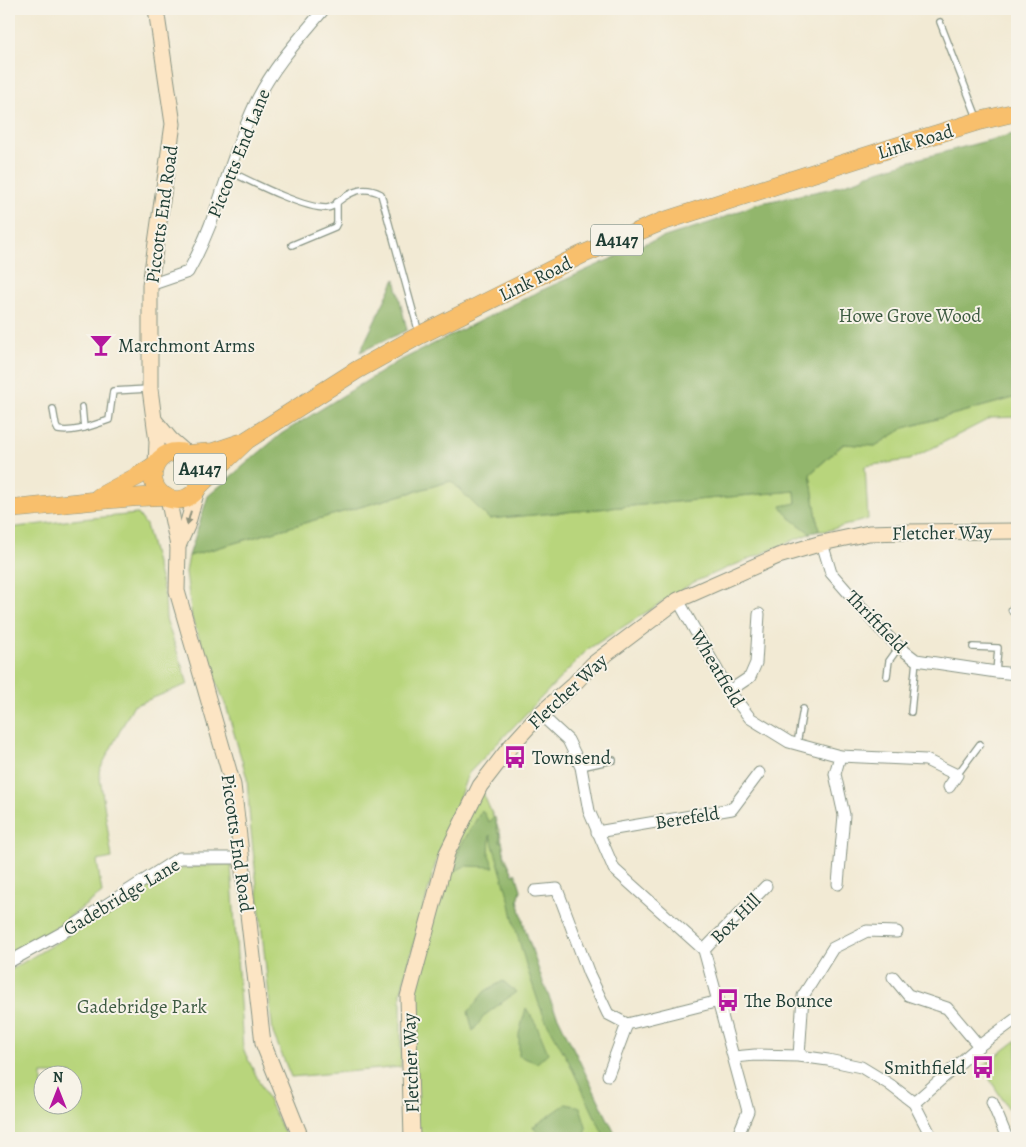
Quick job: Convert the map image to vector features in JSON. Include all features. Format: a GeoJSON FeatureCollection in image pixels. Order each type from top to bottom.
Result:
{"type":"FeatureCollection","features":[{"type":"Feature","properties":{"kind":"main road","name":"Link Road"},"geometry":{"type":"LineString","coordinates":[[9,509],[94,500],[166,497],[180,500],[187,498],[247,440],[357,370],[420,335],[581,255],[661,222],[979,121],[1017,112]]}},
{"type":"Feature","properties":{"kind":"main road","name":"Link Road"},"geometry":{"type":"LineString","coordinates":[[94,500],[140,475],[169,453],[213,452],[247,440]]}},
{"type":"Feature","properties":{"kind":"main road","name":"A4147"},"geometry":{"type":"LineString","coordinates":[[187,454],[196,460],[200,468],[201,478],[198,488]]}},
{"type":"Feature","properties":{"kind":"main road","name":"A4147"},"geometry":{"type":"LineString","coordinates":[[156,464],[153,476],[154,482],[156,488],[166,497]]}},
{"type":"Feature","properties":{"kind":"street","name":"Piccotts End Road"},"geometry":{"type":"LineString","coordinates":[[156,9],[173,124],[150,285],[150,389],[158,447],[156,464]]}},
{"type":"Feature","properties":{"kind":"street","name":"Piccotts End Lane"},"geometry":{"type":"LineString","coordinates":[[150,285],[188,272],[199,253],[257,99],[276,65],[324,9]]}},
{"type":"Feature","properties":{"kind":"street"},"geometry":{"type":"LineString","coordinates":[[155,421],[171,440],[187,454]]}},
{"type":"Feature","properties":{"kind":"street","name":"Piccotts End Road"},"geometry":{"type":"LineString","coordinates":[[178,546],[187,526],[198,488]]}},
{"type":"Feature","properties":{"kind":"street","name":"Piccotts End Road"},"geometry":{"type":"LineString","coordinates":[[166,497],[178,546],[177,591],[233,785],[263,1043],[301,1138]]}},
{"type":"Feature","properties":{"kind":"street","name":"Fletcher Way"},"geometry":{"type":"LineString","coordinates":[[412,1138],[408,997],[447,853],[480,786],[510,747],[540,714],[574,684],[593,664],[678,600],[778,556],[869,533],[1017,531]]}},
{"type":"Feature","properties":{"kind":"street","name":"Thriftfield"},"geometry":{"type":"LineString","coordinates":[[822,544],[831,573],[878,628],[898,647],[916,660],[1017,674]]}},
{"type":"Feature","properties":{"kind":"street","name":"Wheatfield"},"geometry":{"type":"LineString","coordinates":[[678,600],[729,691],[750,718],[788,742],[840,756],[926,760],[957,775]]}},
{"type":"Feature","properties":{"kind":"street"},"geometry":{"type":"LineString","coordinates":[[729,691],[750,677],[756,663],[759,614]]}},
{"type":"Feature","properties":{"kind":"street"},"geometry":{"type":"LineString","coordinates":[[540,714],[568,740],[581,767],[589,811],[614,869],[704,950],[748,1111],[737,1138]]}},
{"type":"Feature","properties":{"kind":"street"},"geometry":{"type":"LineString","coordinates":[[838,884],[844,815],[835,774],[840,756]]}},
{"type":"Feature","properties":{"kind":"street","name":"Berefeld"},"geometry":{"type":"LineString","coordinates":[[597,832],[732,809],[759,773]]}},
{"type":"Feature","properties":{"kind":"street"},"geometry":{"type":"LineString","coordinates":[[949,787],[957,775]]}},
{"type":"Feature","properties":{"kind":"street","name":"Gadebridge Lane"},"geometry":{"type":"LineString","coordinates":[[9,962],[67,930],[179,858],[240,858]]}},
{"type":"Feature","properties":{"kind":"street","name":"Box Hill"},"geometry":{"type":"LineString","coordinates":[[704,950],[766,886]]}},
{"type":"Feature","properties":{"kind":"street"},"geometry":{"type":"LineString","coordinates":[[536,891],[557,889],[589,974],[608,1014],[627,1024],[719,1001]]}},
{"type":"Feature","properties":{"kind":"street"},"geometry":{"type":"LineString","coordinates":[[799,1056],[803,996],[833,948],[868,931],[896,932]]}},
{"type":"Feature","properties":{"kind":"street"},"geometry":{"type":"LineString","coordinates":[[893,978],[908,995],[947,1008],[979,1046]]}},
{"type":"Feature","properties":{"kind":"street"},"geometry":{"type":"LineString","coordinates":[[914,1103],[979,1046],[1017,1018]]}},
{"type":"Feature","properties":{"kind":"street"},"geometry":{"type":"LineString","coordinates":[[608,1075],[627,1024]]}},
{"type":"Feature","properties":{"kind":"street"},"geometry":{"type":"LineString","coordinates":[[734,1057],[755,1055],[799,1056],[861,1067],[889,1084],[914,1103],[932,1138]]}},
{"type":"Feature","properties":{"kind":"street"},"geometry":{"type":"LineString","coordinates":[[992,1102],[1007,1138]]}},
{"type":"Feature","properties":{"kind":"lane"},"geometry":{"type":"LineString","coordinates":[[940,22],[979,121]]}},
{"type":"Feature","properties":{"kind":"lane"},"geometry":{"type":"LineString","coordinates":[[229,171],[283,196],[314,207],[328,208],[334,206],[347,195],[364,190],[371,189],[383,196],[420,335]]}},
{"type":"Feature","properties":{"kind":"lane"},"geometry":{"type":"LineString","coordinates":[[292,245],[336,227],[337,202]]}},
{"type":"Feature","properties":{"kind":"lane"},"geometry":{"type":"LineString","coordinates":[[53,409],[58,430],[84,428],[109,420],[113,391],[150,389]]}},
{"type":"Feature","properties":{"kind":"lane"},"geometry":{"type":"LineString","coordinates":[[82,406],[84,428]]}},
{"type":"Feature","properties":{"kind":"lane"},"geometry":{"type":"LineString","coordinates":[[887,676],[889,661],[898,647]]}},
{"type":"Feature","properties":{"kind":"lane"},"geometry":{"type":"LineString","coordinates":[[973,647],[998,648],[996,672]]}},
{"type":"Feature","properties":{"kind":"lane"},"geometry":{"type":"LineString","coordinates":[[911,712],[916,660]]}},
{"type":"Feature","properties":{"kind":"lane"},"geometry":{"type":"LineString","coordinates":[[797,744],[802,709]]}},
{"type":"Feature","properties":{"kind":"lane"},"geometry":{"type":"LineString","coordinates":[[957,775],[980,744]]}},
{"type":"Feature","properties":{"kind":"lane"},"geometry":{"type":"LineString","coordinates":[[581,767],[613,760]]}},
{"type":"Feature","properties":{"kind":"green space","name":"Howe Grove Wood"},"geometry":{"type":"Polygon","coordinates":[[[1017,133],[1017,397],[904,428],[875,446],[843,444],[810,474],[819,531],[810,533],[789,517],[781,506],[796,503],[795,491],[489,519],[451,481],[189,556],[208,496],[281,434],[397,362],[538,292],[646,243],[715,221],[756,204],[829,189],[863,178],[865,175],[914,160],[1017,133]]]}},
{"type":"Feature","properties":{"kind":"green space"},"geometry":{"type":"Polygon","coordinates":[[[395,279],[407,330],[360,352],[395,279]]]}},
{"type":"Feature","properties":{"kind":"green space"},"geometry":{"type":"Polygon","coordinates":[[[1017,397],[1017,417],[991,418],[909,460],[865,466],[868,519],[826,531],[819,531],[810,474],[844,444],[875,446],[904,428],[1017,397]]]}},
{"type":"Feature","properties":{"kind":"green space"},"geometry":{"type":"Polygon","coordinates":[[[451,481],[489,519],[795,491],[796,503],[789,517],[811,533],[694,582],[588,649],[468,774],[437,858],[401,992],[401,1067],[291,1077],[273,1033],[247,778],[227,709],[192,619],[186,572],[189,556],[451,481]]]}},
{"type":"Feature","properties":{"kind":"green space"},"geometry":{"type":"Polygon","coordinates":[[[138,514],[146,525],[165,597],[166,619],[188,684],[133,706],[99,771],[112,858],[97,861],[102,893],[41,938],[9,955],[9,528],[138,514]]]}},
{"type":"Feature","properties":{"kind":"green space"},"geometry":{"type":"Polygon","coordinates":[[[480,786],[500,832],[505,856],[513,874],[516,874],[521,890],[518,900],[525,929],[542,980],[554,1009],[617,1138],[412,1138],[408,997],[447,853],[480,786]]]}},
{"type":"Feature","properties":{"kind":"green space"},"geometry":{"type":"Polygon","coordinates":[[[482,810],[489,822],[495,817],[498,834],[500,832],[500,842],[502,841],[505,861],[513,874],[516,874],[521,890],[518,900],[525,929],[542,980],[554,1009],[617,1138],[605,1138],[569,1062],[545,1019],[527,968],[490,835],[489,855],[494,867],[465,866],[451,873],[460,847],[482,810]]]}},
{"type":"Feature","properties":{"kind":"green space","name":"Gadebridge Park"},"geometry":{"type":"Polygon","coordinates":[[[231,864],[243,1049],[287,1138],[9,1138],[9,971],[180,868],[231,864]]]}},
{"type":"Feature","properties":{"kind":"green space"},"geometry":{"type":"Polygon","coordinates":[[[503,981],[516,992],[485,1015],[473,1031],[468,1012],[485,991],[503,981]]]}},
{"type":"Feature","properties":{"kind":"green space"},"geometry":{"type":"Polygon","coordinates":[[[526,1008],[536,1024],[548,1053],[537,1063],[519,1056],[519,1034],[526,1008]]]}},
{"type":"Feature","properties":{"kind":"green space"},"geometry":{"type":"Polygon","coordinates":[[[1017,1040],[1017,1122],[982,1067],[1017,1040]]]}},
{"type":"Feature","properties":{"kind":"green space"},"geometry":{"type":"Polygon","coordinates":[[[566,1104],[580,1107],[586,1126],[586,1138],[541,1138],[533,1127],[566,1104]]]}},
{"type":"Feature","properties":{"kind":"place","name":"Marchmont Arms"},"geometry":{"type":"Point","coordinates":[101,345]}},
{"type":"Feature","properties":{"kind":"place","name":"Townsend"},"geometry":{"type":"Point","coordinates":[515,757]}},
{"type":"Feature","properties":{"kind":"place","name":"The Bounce"},"geometry":{"type":"Point","coordinates":[728,1000]}},
{"type":"Feature","properties":{"kind":"place","name":"Smithfield"},"geometry":{"type":"Point","coordinates":[983,1067]}}]}
